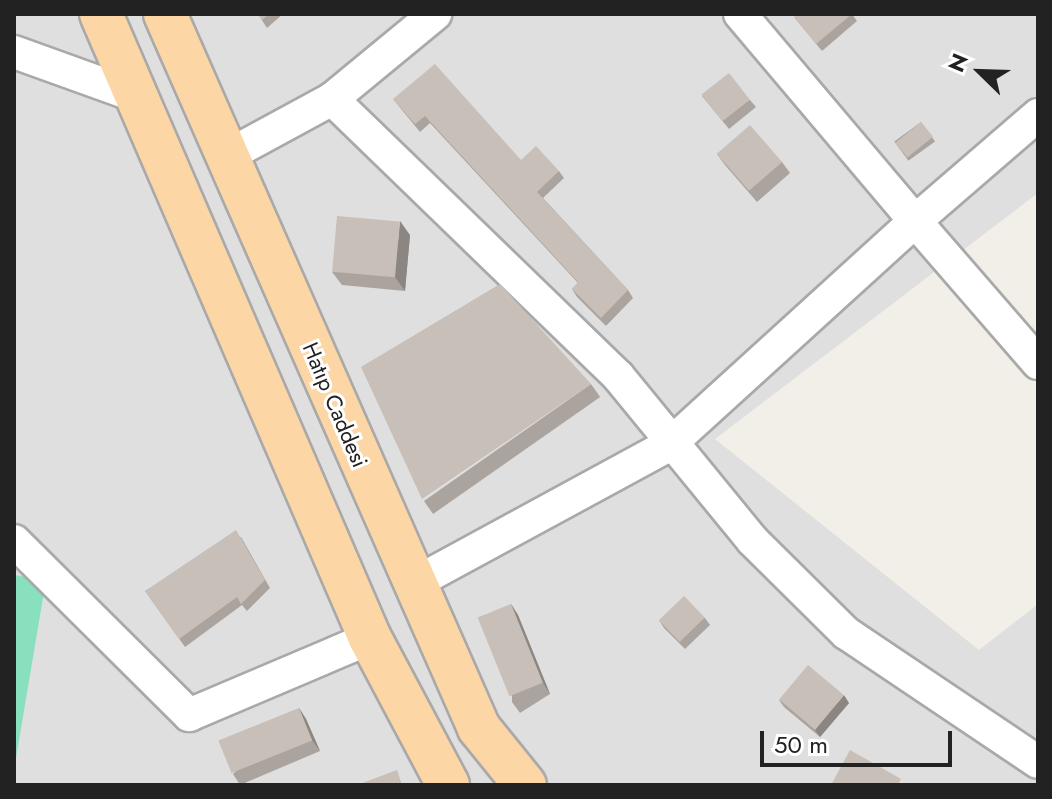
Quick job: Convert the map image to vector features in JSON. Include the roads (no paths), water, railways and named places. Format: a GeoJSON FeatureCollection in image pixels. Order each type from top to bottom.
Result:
{"type":"FeatureCollection","features":[{"type":"Feature","properties":{"kind":"main road"},"geometry":{"type":"LineString","coordinates":[[101,14],[142,98],[370,638],[448,785]]}},
{"type":"Feature","properties":{"kind":"main road","name":"Hatıp Caddesi"},"geometry":{"type":"LineString","coordinates":[[165,14],[413,584],[479,728],[525,785]]}},
{"type":"Feature","properties":{"kind":"street"},"geometry":{"type":"LineString","coordinates":[[227,156],[332,99],[435,14]]}},
{"type":"Feature","properties":{"kind":"street"},"geometry":{"type":"LineString","coordinates":[[740,14],[1038,363]]}},
{"type":"Feature","properties":{"kind":"street"},"geometry":{"type":"LineString","coordinates":[[14,52],[142,98]]}},
{"type":"Feature","properties":{"kind":"street"},"geometry":{"type":"LineString","coordinates":[[332,99],[618,376],[669,445],[846,633],[1038,762]]}},
{"type":"Feature","properties":{"kind":"street"},"geometry":{"type":"LineString","coordinates":[[413,584],[669,445],[915,221],[1032,126]]}},
{"type":"Feature","properties":{"kind":"street"},"geometry":{"type":"LineString","coordinates":[[14,541],[189,715],[370,638]]}}]}
